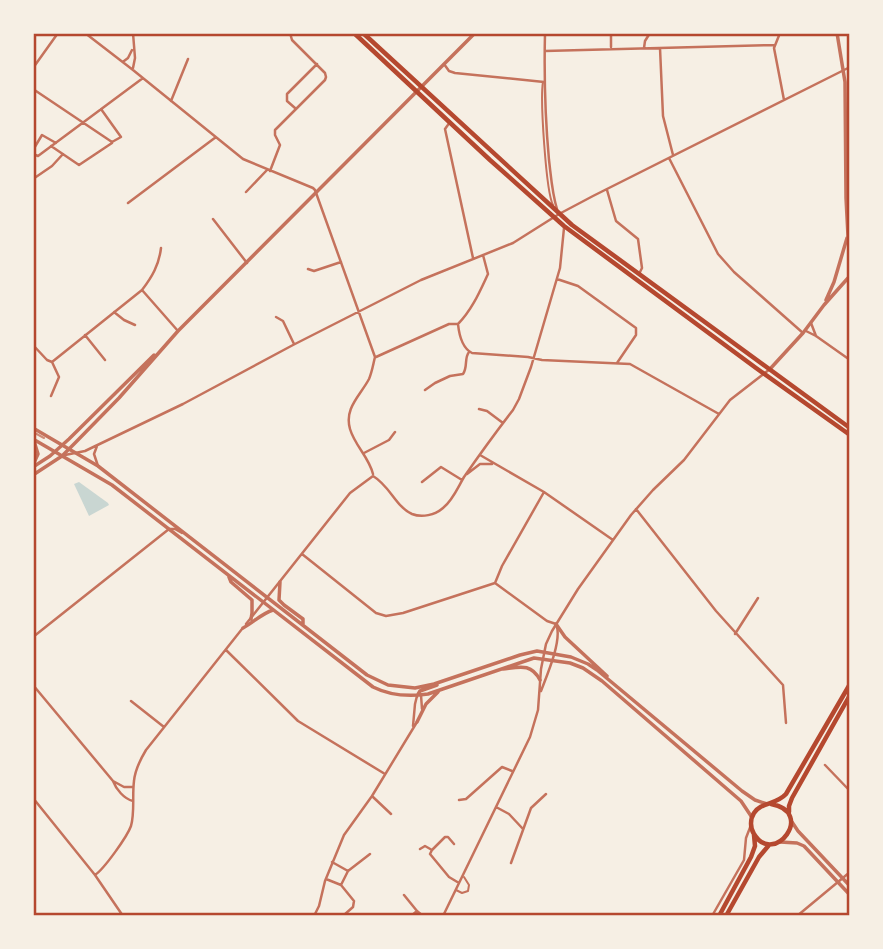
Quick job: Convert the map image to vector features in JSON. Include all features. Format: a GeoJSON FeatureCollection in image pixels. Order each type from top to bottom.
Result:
{"type":"FeatureCollection","features":[{"type":"Feature","properties":{"kind":"main road"},"geometry":{"type":"LineString","coordinates":[[354,33],[564,226],[850,435]]}},
{"type":"Feature","properties":{"kind":"main road"},"geometry":{"type":"LineString","coordinates":[[363,33],[450,122],[556,216],[850,428]]}},
{"type":"Feature","properties":{"kind":"main road"},"geometry":{"type":"LineString","coordinates":[[719,916],[754,849],[751,825],[756,810],[779,801],[786,794],[850,684]]}},
{"type":"Feature","properties":{"kind":"main road"},"geometry":{"type":"LineString","coordinates":[[754,834],[761,841],[770,844],[780,842],[789,833],[791,801],[850,695]]}},
{"type":"Feature","properties":{"kind":"main road"},"geometry":{"type":"LineString","coordinates":[[769,804],[784,809],[790,819]]}},
{"type":"Feature","properties":{"kind":"main road"},"geometry":{"type":"LineString","coordinates":[[726,916],[763,851],[770,844]]}},
{"type":"Feature","properties":{"kind":"street"},"geometry":{"type":"LineString","coordinates":[[33,68],[58,33]]}},
{"type":"Feature","properties":{"kind":"street"},"geometry":{"type":"LineString","coordinates":[[85,33],[243,159],[313,188],[375,357],[370,375],[349,415],[352,433],[370,464],[373,476],[385,485],[403,508],[414,514],[423,516],[435,513],[445,506],[519,399],[560,268],[564,226]]}},
{"type":"Feature","properties":{"kind":"street"},"geometry":{"type":"LineString","coordinates":[[133,33],[133,69]]}},
{"type":"Feature","properties":{"kind":"street"},"geometry":{"type":"LineString","coordinates":[[246,192],[268,170],[280,145],[275,130],[326,78],[317,64],[292,40],[290,33]]}},
{"type":"Feature","properties":{"kind":"street"},"geometry":{"type":"LineString","coordinates":[[33,466],[66,447],[119,398],[178,331],[475,33]]}},
{"type":"Feature","properties":{"kind":"street"},"geometry":{"type":"LineString","coordinates":[[545,33],[544,82],[556,216]]}},
{"type":"Feature","properties":{"kind":"street"},"geometry":{"type":"LineString","coordinates":[[611,33],[611,48]]}},
{"type":"Feature","properties":{"kind":"street"},"geometry":{"type":"LineString","coordinates":[[644,48],[650,33]]}},
{"type":"Feature","properties":{"kind":"street"},"geometry":{"type":"LineString","coordinates":[[779,33],[775,45],[784,100]]}},
{"type":"Feature","properties":{"kind":"street"},"geometry":{"type":"LineString","coordinates":[[837,33],[845,92],[850,244]]}},
{"type":"Feature","properties":{"kind":"street"},"geometry":{"type":"LineString","coordinates":[[545,51],[775,45]]}},
{"type":"Feature","properties":{"kind":"street"},"geometry":{"type":"LineString","coordinates":[[123,61],[134,47]]}},
{"type":"Feature","properties":{"kind":"street"},"geometry":{"type":"LineString","coordinates":[[660,48],[663,116],[671,157],[718,254],[734,272],[804,332],[816,336],[850,360]]}},
{"type":"Feature","properties":{"kind":"street"},"geometry":{"type":"LineString","coordinates":[[171,101],[188,59]]}},
{"type":"Feature","properties":{"kind":"street"},"geometry":{"type":"LineString","coordinates":[[296,109],[287,101],[287,94],[317,64]]}},
{"type":"Feature","properties":{"kind":"street"},"geometry":{"type":"LineString","coordinates":[[444,64],[449,71],[455,73],[544,82]]}},
{"type":"Feature","properties":{"kind":"street"},"geometry":{"type":"LineString","coordinates":[[33,475],[62,456],[98,444],[183,404],[425,278],[513,243],[556,216],[850,67]]}},
{"type":"Feature","properties":{"kind":"street"},"geometry":{"type":"LineString","coordinates":[[56,143],[42,135],[33,154],[38,156],[51,146],[56,143],[101,110],[143,78]]}},
{"type":"Feature","properties":{"kind":"street"},"geometry":{"type":"LineString","coordinates":[[33,89],[112,142]]}},
{"type":"Feature","properties":{"kind":"street"},"geometry":{"type":"LineString","coordinates":[[51,146],[82,165],[121,136],[101,110]]}},
{"type":"Feature","properties":{"kind":"street"},"geometry":{"type":"LineString","coordinates":[[450,122],[446,130],[473,258]]}},
{"type":"Feature","properties":{"kind":"street"},"geometry":{"type":"LineString","coordinates":[[128,203],[216,137]]}},
{"type":"Feature","properties":{"kind":"street"},"geometry":{"type":"LineString","coordinates":[[33,179],[52,166],[63,154]]}},
{"type":"Feature","properties":{"kind":"street"},"geometry":{"type":"LineString","coordinates":[[607,190],[616,221],[638,237],[642,268],[639,274]]}},
{"type":"Feature","properties":{"kind":"street"},"geometry":{"type":"LineString","coordinates":[[214,219],[247,263]]}},
{"type":"Feature","properties":{"kind":"street"},"geometry":{"type":"LineString","coordinates":[[824,305],[849,237]]}},
{"type":"Feature","properties":{"kind":"street"},"geometry":{"type":"LineString","coordinates":[[52,362],[142,290],[153,276],[161,248]]}},
{"type":"Feature","properties":{"kind":"street"},"geometry":{"type":"LineString","coordinates":[[375,357],[449,324],[458,324],[467,315],[488,274],[483,254]]}},
{"type":"Feature","properties":{"kind":"street"},"geometry":{"type":"LineString","coordinates":[[841,261],[848,258]]}},
{"type":"Feature","properties":{"kind":"street"},"geometry":{"type":"LineString","coordinates":[[308,269],[314,271],[341,262]]}},
{"type":"Feature","properties":{"kind":"street"},"geometry":{"type":"LineString","coordinates":[[443,916],[530,737],[538,709],[544,651],[556,624],[636,509],[684,460],[730,400],[770,369],[849,278],[839,270]]}},
{"type":"Feature","properties":{"kind":"street"},"geometry":{"type":"LineString","coordinates":[[556,279],[578,286],[636,328],[636,335],[617,363]]}},
{"type":"Feature","properties":{"kind":"street"},"geometry":{"type":"LineString","coordinates":[[142,290],[178,331]]}},
{"type":"Feature","properties":{"kind":"street"},"geometry":{"type":"LineString","coordinates":[[114,312],[135,325]]}},
{"type":"Feature","properties":{"kind":"street"},"geometry":{"type":"LineString","coordinates":[[276,317],[283,321],[294,344]]}},
{"type":"Feature","properties":{"kind":"street"},"geometry":{"type":"LineString","coordinates":[[811,322],[816,336]]}},
{"type":"Feature","properties":{"kind":"street"},"geometry":{"type":"LineString","coordinates":[[458,324],[459,334],[469,352],[474,354],[625,363],[719,414]]}},
{"type":"Feature","properties":{"kind":"street"},"geometry":{"type":"LineString","coordinates":[[85,335],[104,360]]}},
{"type":"Feature","properties":{"kind":"street"},"geometry":{"type":"LineString","coordinates":[[33,345],[52,362],[59,377],[51,396]]}},
{"type":"Feature","properties":{"kind":"street"},"geometry":{"type":"LineString","coordinates":[[62,456],[66,447],[114,393],[161,349]]}},
{"type":"Feature","properties":{"kind":"street"},"geometry":{"type":"LineString","coordinates":[[425,390],[451,376],[463,374],[466,370],[466,355],[469,352]]}},
{"type":"Feature","properties":{"kind":"street"},"geometry":{"type":"LineString","coordinates":[[479,409],[487,411],[503,423]]}},
{"type":"Feature","properties":{"kind":"street"},"geometry":{"type":"LineString","coordinates":[[33,428],[98,466],[367,675],[388,685],[415,688],[520,655],[544,651],[588,664],[624,691]]}},
{"type":"Feature","properties":{"kind":"street"},"geometry":{"type":"LineString","coordinates":[[364,453],[389,440],[395,432]]}},
{"type":"Feature","properties":{"kind":"street"},"geometry":{"type":"LineString","coordinates":[[33,439],[112,485],[382,692],[397,695],[419,694],[530,659],[570,663],[602,681],[741,802],[752,818]]}},
{"type":"Feature","properties":{"kind":"street"},"geometry":{"type":"LineString","coordinates":[[33,439],[38,451],[33,466]]}},
{"type":"Feature","properties":{"kind":"street"},"geometry":{"type":"LineString","coordinates":[[98,444],[94,454],[98,466]]}},
{"type":"Feature","properties":{"kind":"street"},"geometry":{"type":"LineString","coordinates":[[479,455],[544,492],[613,540]]}},
{"type":"Feature","properties":{"kind":"street"},"geometry":{"type":"LineString","coordinates":[[463,478],[480,464],[496,464]]}},
{"type":"Feature","properties":{"kind":"street"},"geometry":{"type":"LineString","coordinates":[[422,482],[441,467],[463,478]]}},
{"type":"Feature","properties":{"kind":"street"},"geometry":{"type":"LineString","coordinates":[[95,875],[110,859],[130,829],[133,786],[142,756],[350,493],[373,476]]}},
{"type":"Feature","properties":{"kind":"street"},"geometry":{"type":"LineString","coordinates":[[302,554],[376,613],[386,616],[403,613],[495,583],[544,492]]}},
{"type":"Feature","properties":{"kind":"street"},"geometry":{"type":"LineString","coordinates":[[636,509],[714,609],[784,687],[786,723]]}},
{"type":"Feature","properties":{"kind":"street"},"geometry":{"type":"LineString","coordinates":[[168,520],[169,529]]}},
{"type":"Feature","properties":{"kind":"street"},"geometry":{"type":"LineString","coordinates":[[33,637],[169,529],[187,534]]}},
{"type":"Feature","properties":{"kind":"street"},"geometry":{"type":"LineString","coordinates":[[228,575],[231,582],[252,600],[251,619]]}},
{"type":"Feature","properties":{"kind":"street"},"geometry":{"type":"LineString","coordinates":[[280,582],[279,600],[303,619],[303,624]]}},
{"type":"Feature","properties":{"kind":"street"},"geometry":{"type":"LineString","coordinates":[[495,583],[547,621],[556,624],[565,636],[624,691],[742,791],[755,800],[769,804]]}},
{"type":"Feature","properties":{"kind":"street"},"geometry":{"type":"LineString","coordinates":[[735,634],[758,598]]}},
{"type":"Feature","properties":{"kind":"street"},"geometry":{"type":"LineString","coordinates":[[243,628],[261,614],[273,610]]}},
{"type":"Feature","properties":{"kind":"street"},"geometry":{"type":"LineString","coordinates":[[540,693],[553,660],[559,634],[556,624]]}},
{"type":"Feature","properties":{"kind":"street"},"geometry":{"type":"LineString","coordinates":[[226,650],[299,721],[386,774]]}},
{"type":"Feature","properties":{"kind":"street"},"geometry":{"type":"LineString","coordinates":[[494,670],[525,667],[533,670],[540,680]]}},
{"type":"Feature","properties":{"kind":"street"},"geometry":{"type":"LineString","coordinates":[[408,738],[413,727],[415,704],[419,694],[441,681]]}},
{"type":"Feature","properties":{"kind":"street"},"geometry":{"type":"LineString","coordinates":[[33,685],[122,794],[133,801]]}},
{"type":"Feature","properties":{"kind":"street"},"geometry":{"type":"LineString","coordinates":[[415,688],[422,705],[417,722]]}},
{"type":"Feature","properties":{"kind":"street"},"geometry":{"type":"LineString","coordinates":[[314,916],[332,862],[348,828],[386,774],[426,704],[443,688]]}},
{"type":"Feature","properties":{"kind":"street"},"geometry":{"type":"LineString","coordinates":[[131,701],[164,727]]}},
{"type":"Feature","properties":{"kind":"street"},"geometry":{"type":"LineString","coordinates":[[825,765],[850,791]]}},
{"type":"Feature","properties":{"kind":"street"},"geometry":{"type":"LineString","coordinates":[[458,800],[466,799],[502,767],[513,772]]}},
{"type":"Feature","properties":{"kind":"street"},"geometry":{"type":"LineString","coordinates":[[113,781],[124,787],[133,786]]}},
{"type":"Feature","properties":{"kind":"street"},"geometry":{"type":"LineString","coordinates":[[510,863],[531,808],[546,794]]}},
{"type":"Feature","properties":{"kind":"street"},"geometry":{"type":"LineString","coordinates":[[372,796],[391,814]]}},
{"type":"Feature","properties":{"kind":"street"},"geometry":{"type":"LineString","coordinates":[[33,798],[95,875],[123,916]]}},
{"type":"Feature","properties":{"kind":"street"},"geometry":{"type":"LineString","coordinates":[[496,807],[509,814],[523,829]]}},
{"type":"Feature","properties":{"kind":"street"},"geometry":{"type":"LineString","coordinates":[[790,819],[850,886]]}},
{"type":"Feature","properties":{"kind":"street"},"geometry":{"type":"LineString","coordinates":[[712,916],[744,860],[746,838],[751,825]]}},
{"type":"Feature","properties":{"kind":"street"},"geometry":{"type":"LineString","coordinates":[[454,844],[445,837],[430,854],[449,877],[459,883]]}},
{"type":"Feature","properties":{"kind":"street"},"geometry":{"type":"LineString","coordinates":[[780,842],[804,846],[850,895]]}},
{"type":"Feature","properties":{"kind":"street"},"geometry":{"type":"LineString","coordinates":[[420,849],[425,846],[432,850]]}},
{"type":"Feature","properties":{"kind":"street"},"geometry":{"type":"LineString","coordinates":[[341,885],[348,871],[370,854]]}},
{"type":"Feature","properties":{"kind":"street"},"geometry":{"type":"LineString","coordinates":[[332,862],[348,871]]}},
{"type":"Feature","properties":{"kind":"street"},"geometry":{"type":"LineString","coordinates":[[797,916],[850,872]]}},
{"type":"Feature","properties":{"kind":"street"},"geometry":{"type":"LineString","coordinates":[[326,879],[341,885],[354,901],[353,907],[344,915]]}},
{"type":"Feature","properties":{"kind":"street"},"geometry":{"type":"LineString","coordinates":[[404,895],[423,916]]}},
{"type":"Feature","properties":{"kind":"street"},"geometry":{"type":"LineString","coordinates":[[411,916],[417,911]]}},
{"type":"Feature","properties":{"kind":"lane"},"geometry":{"type":"LineString","coordinates":[[456,889],[462,893],[470,888],[463,875]]}},
{"type":"Feature","properties":{"kind":"shaded area"},"geometry":{"type":"Polygon","coordinates":[[[79,482],[109,505],[89,516],[74,484],[79,482]]]}},
{"type":"Feature","properties":{"kind":"tram line"},"geometry":{"type":"LineString","coordinates":[[33,432],[44,438]]}}]}
